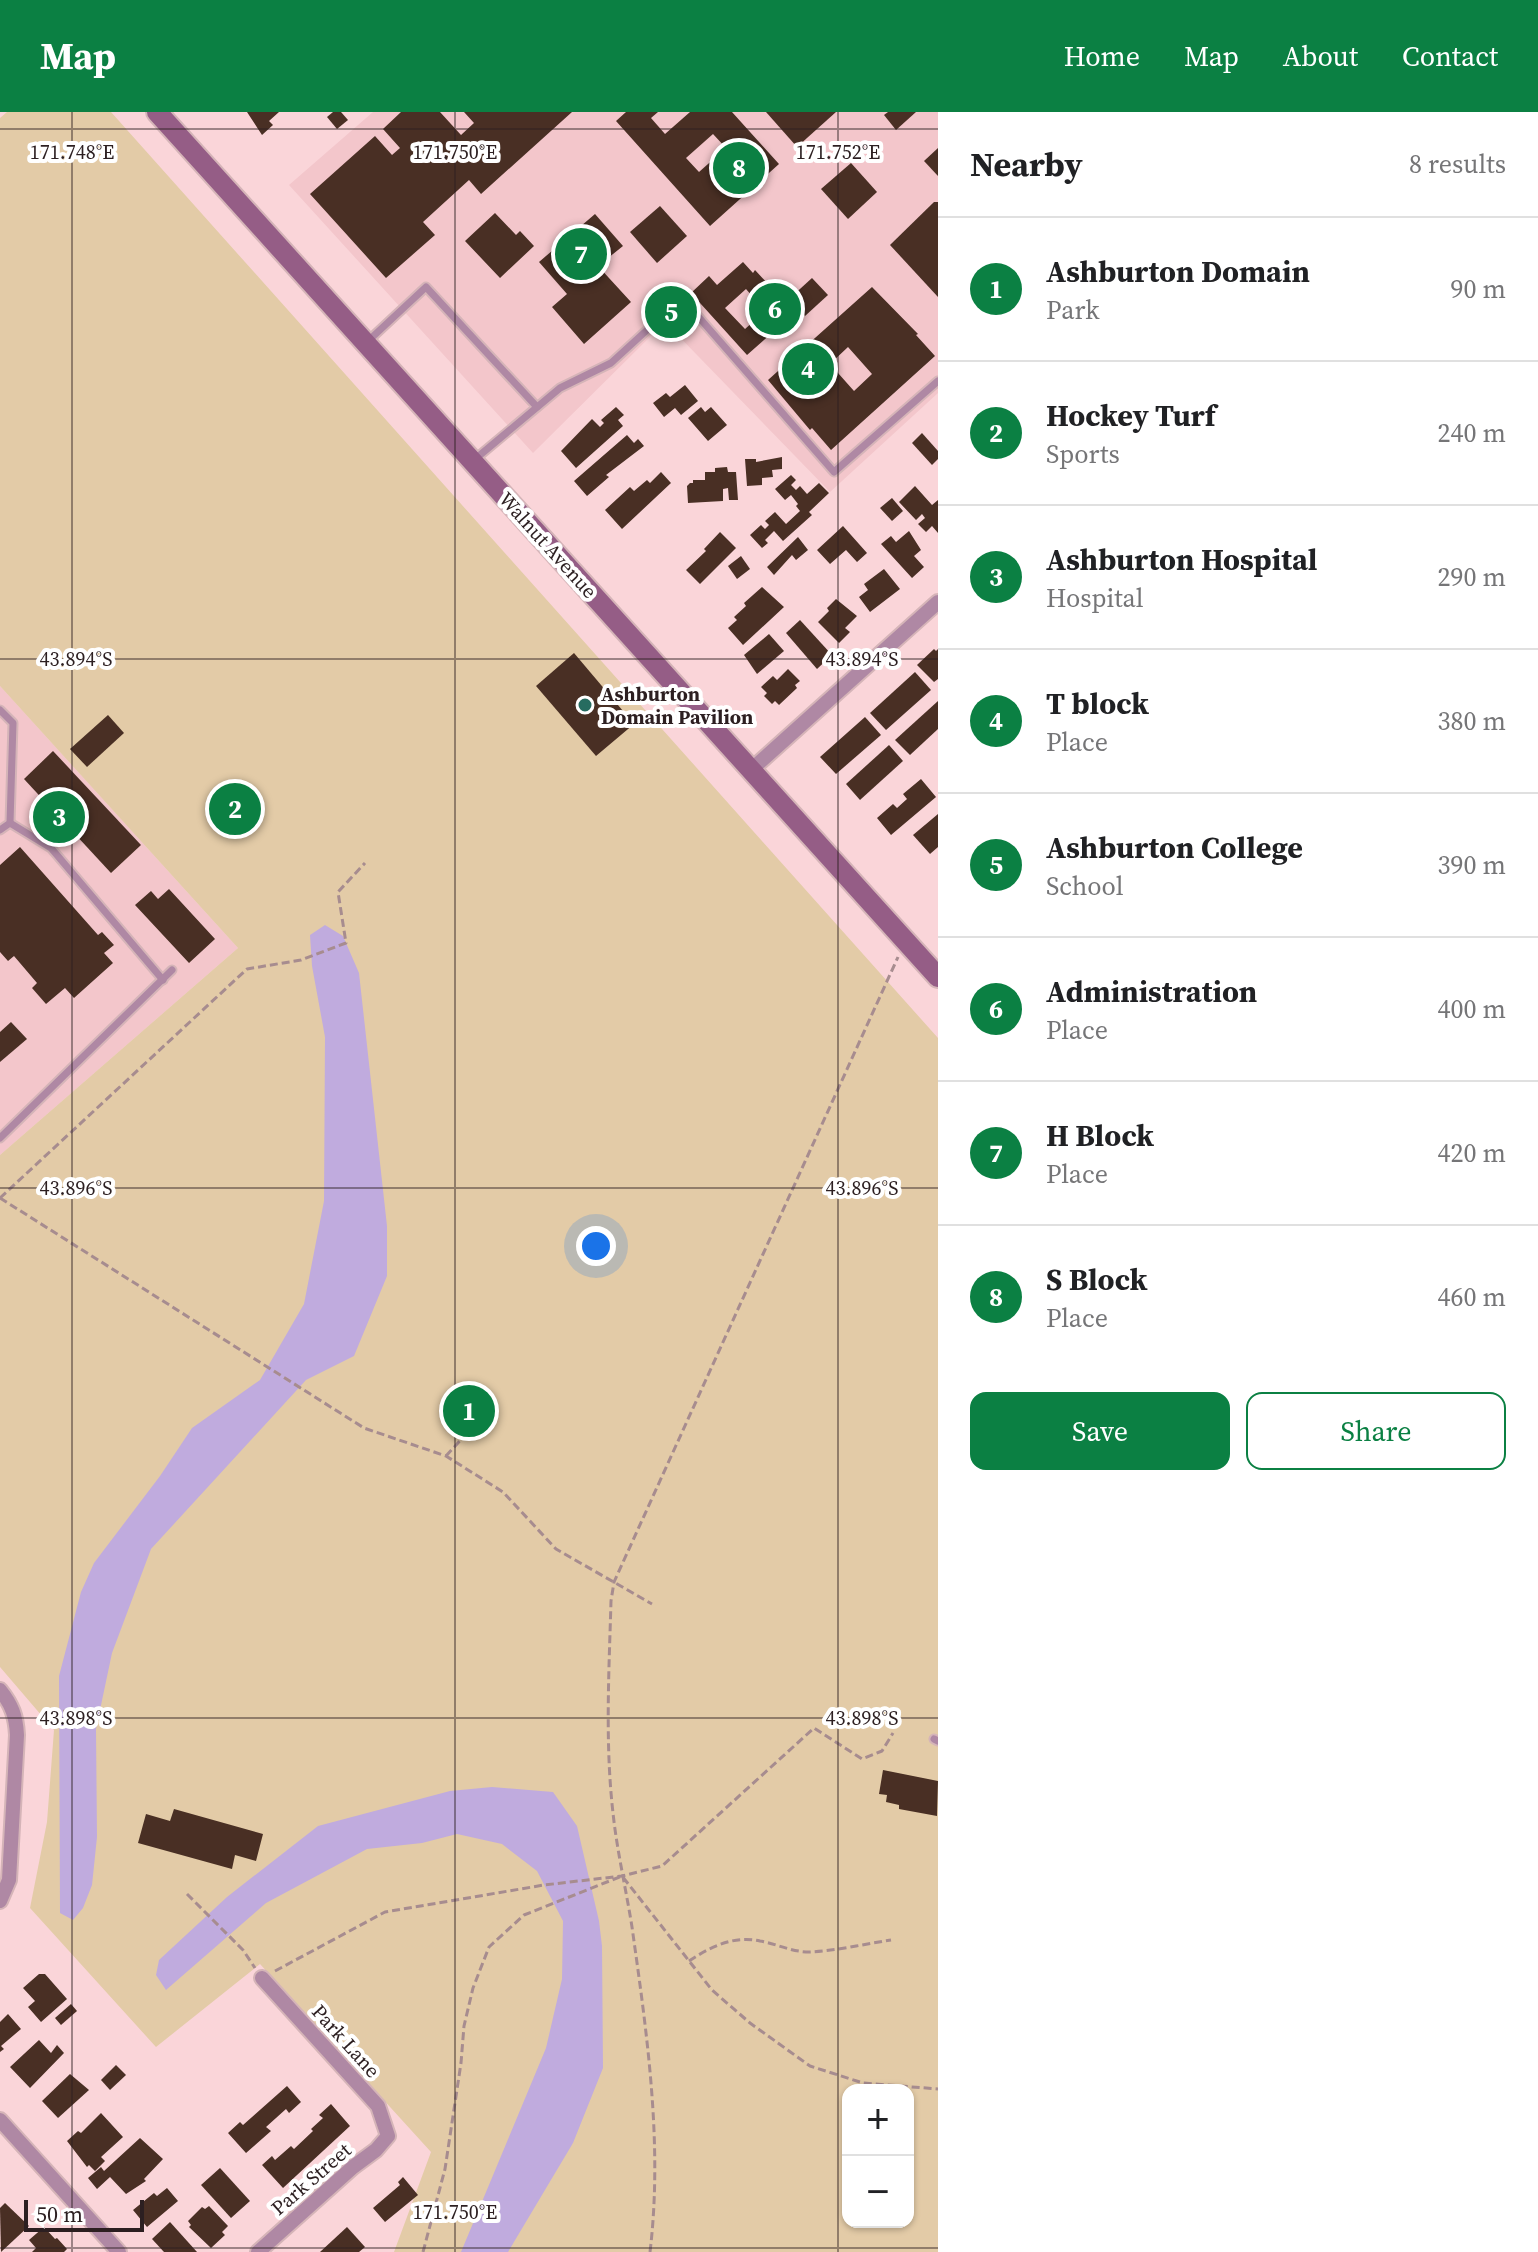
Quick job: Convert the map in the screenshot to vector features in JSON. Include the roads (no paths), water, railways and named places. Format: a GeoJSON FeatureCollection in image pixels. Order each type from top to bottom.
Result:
{"type":"FeatureCollection","features":[{"type":"Feature","properties":{"kind":"main road","name":"Walnut Avenue"},"geometry":{"type":"LineString","coordinates":[[157,112],[938,977]]}},
{"type":"Feature","properties":{"kind":"street"},"geometry":{"type":"LineString","coordinates":[[751,770],[938,602]]}},
{"type":"Feature","properties":{"kind":"street"},"geometry":{"type":"LineString","coordinates":[[0,1690],[16,1716],[17,1735],[9,1880],[0,1901]]}},
{"type":"Feature","properties":{"kind":"street","name":"Park Lane"},"geometry":{"type":"LineString","coordinates":[[262,1978],[378,2106],[388,2136]]}},
{"type":"Feature","properties":{"kind":"street"},"geometry":{"type":"LineString","coordinates":[[0,2120],[119,2252]]}},
{"type":"Feature","properties":{"kind":"street","name":"Park Street"},"geometry":{"type":"LineString","coordinates":[[258,2252],[376,2150],[388,2136]]}},
{"type":"Feature","properties":{"kind":"lane"},"geometry":{"type":"LineString","coordinates":[[366,343],[426,287],[537,407]]}},
{"type":"Feature","properties":{"kind":"lane"},"geometry":{"type":"LineString","coordinates":[[472,461],[560,388],[611,363],[682,298],[834,472],[938,381]]}},
{"type":"Feature","properties":{"kind":"lane"},"geometry":{"type":"LineString","coordinates":[[0,710],[13,723],[10,823]]}},
{"type":"Feature","properties":{"kind":"lane"},"geometry":{"type":"LineString","coordinates":[[0,830],[10,823]]}},
{"type":"Feature","properties":{"kind":"lane"},"geometry":{"type":"LineString","coordinates":[[10,823],[51,848],[163,980]]}},
{"type":"Feature","properties":{"kind":"lane"},"geometry":{"type":"LineString","coordinates":[[0,1138],[172,970]]}},
{"type":"Feature","properties":{"kind":"place","name":"S Block"},"geometry":{"type":"Point","coordinates":[739,168]}},
{"type":"Feature","properties":{"kind":"place","name":"H Block"},"geometry":{"type":"Point","coordinates":[581,254]}},
{"type":"Feature","properties":{"kind":"place","name":"Administration"},"geometry":{"type":"Point","coordinates":[775,309]}},
{"type":"Feature","properties":{"kind":"place","name":"Ashburton College"},"geometry":{"type":"Point","coordinates":[671,312]}},
{"type":"Feature","properties":{"kind":"place","name":"T block"},"geometry":{"type":"Point","coordinates":[808,369]}},
{"type":"Feature","properties":{"kind":"place","name":"Ashburton Domain Pavilion"},"geometry":{"type":"Point","coordinates":[585,705]}},
{"type":"Feature","properties":{"kind":"place","name":"Hockey Turf"},"geometry":{"type":"Point","coordinates":[235,809]}},
{"type":"Feature","properties":{"kind":"place","name":"Ashburton Hospital"},"geometry":{"type":"Point","coordinates":[59,817]}},
{"type":"Feature","properties":{"kind":"place","name":"Ashburton Domain"},"geometry":{"type":"Point","coordinates":[469,1411]}}]}
